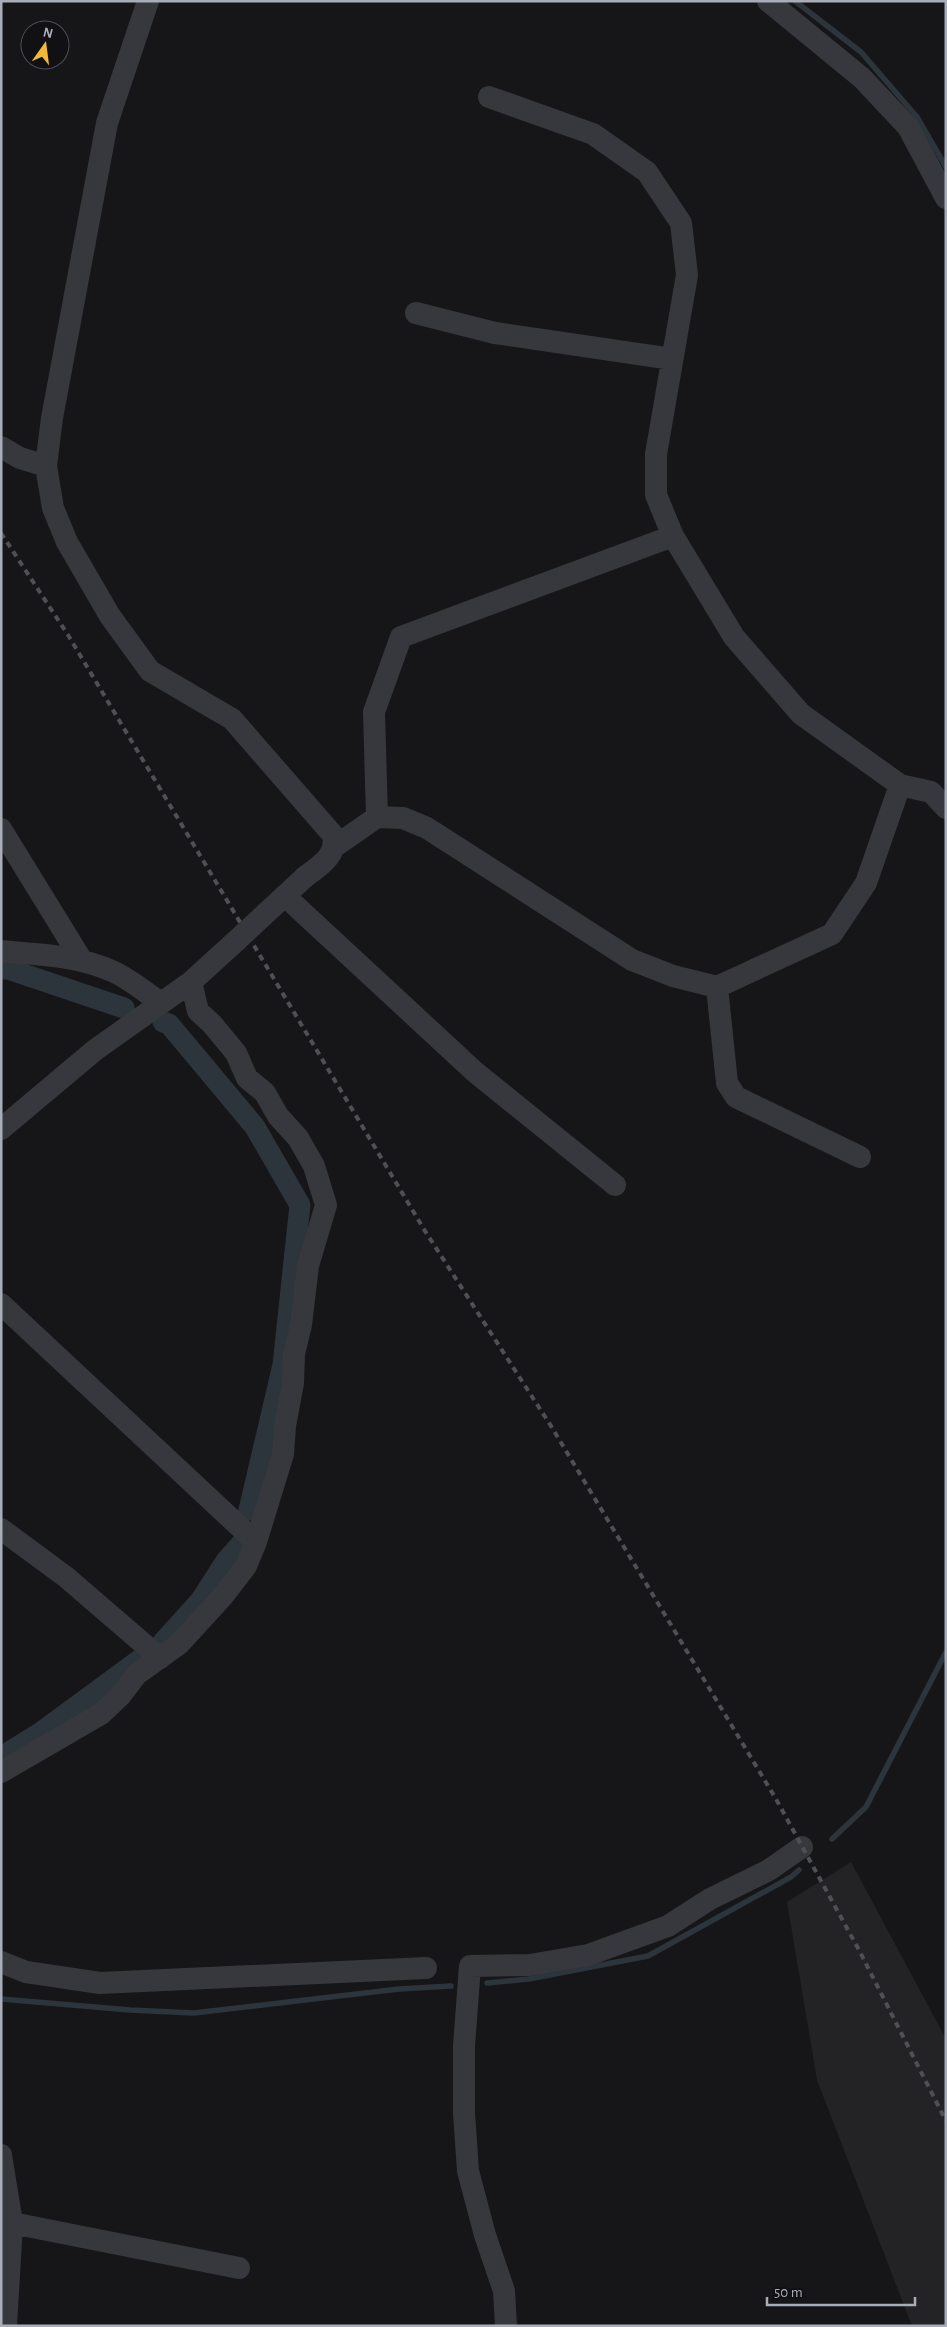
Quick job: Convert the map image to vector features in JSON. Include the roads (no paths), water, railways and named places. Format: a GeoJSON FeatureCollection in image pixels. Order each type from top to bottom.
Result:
{"type":"FeatureCollection","features":[{"type":"Feature","properties":{"kind":"street"},"geometry":{"type":"LineString","coordinates":[[1,1129],[95,1050],[191,982],[332,854],[334,847],[332,835],[232,719],[150,671],[110,616],[67,542],[53,508],[46,466],[52,418],[107,123],[148,1]]}},
{"type":"Feature","properties":{"kind":"street"},"geometry":{"type":"LineString","coordinates":[[768,1],[862,78],[908,127],[946,198]]}},
{"type":"Feature","properties":{"kind":"street"},"geometry":{"type":"LineString","coordinates":[[489,97],[594,134],[647,172],[681,223],[688,275],[672,359],[656,462],[656,494],[673,536],[734,637],[801,714],[900,785],[931,792],[946,808]]}},
{"type":"Feature","properties":{"kind":"street"},"geometry":{"type":"LineString","coordinates":[[416,313],[495,333],[672,359]]}},
{"type":"Feature","properties":{"kind":"street"},"geometry":{"type":"LineString","coordinates":[[1,447],[20,458],[46,466]]}},
{"type":"Feature","properties":{"kind":"street"},"geometry":{"type":"LineString","coordinates":[[377,817],[374,712],[401,637],[673,536]]}},
{"type":"Feature","properties":{"kind":"street"},"geometry":{"type":"LineString","coordinates":[[334,847],[377,817],[403,818],[427,828],[632,960],[673,976],[717,987],[832,934],[866,883],[900,785]]}},
{"type":"Feature","properties":{"kind":"street"},"geometry":{"type":"LineString","coordinates":[[1,829],[81,959]]}},
{"type":"Feature","properties":{"kind":"street"},"geometry":{"type":"LineString","coordinates":[[285,896],[474,1072],[615,1185]]}},
{"type":"Feature","properties":{"kind":"street"},"geometry":{"type":"LineString","coordinates":[[1,951],[81,959],[114,972],[161,1003]]}},
{"type":"Feature","properties":{"kind":"street"},"geometry":{"type":"LineString","coordinates":[[1,1772],[101,1714],[120,1696],[137,1674],[179,1644],[222,1596],[246,1566],[256,1542],[283,1454],[285,1426],[293,1383],[294,1354],[301,1325],[308,1266],[326,1205],[314,1166],[298,1138],[278,1116],[265,1093],[247,1078],[236,1054],[212,1024],[198,1011],[191,982]]}},
{"type":"Feature","properties":{"kind":"street"},"geometry":{"type":"LineString","coordinates":[[717,987],[727,1083],[736,1098],[860,1157]]}},
{"type":"Feature","properties":{"kind":"street"},"geometry":{"type":"LineString","coordinates":[[1,1304],[256,1542]]}},
{"type":"Feature","properties":{"kind":"street"},"geometry":{"type":"LineString","coordinates":[[1,1529],[66,1577],[160,1658]]}},
{"type":"Feature","properties":{"kind":"street"},"geometry":{"type":"LineString","coordinates":[[506,2326],[504,2291],[485,2235],[468,2171],[464,2113],[464,2055],[470,1966],[530,1965],[588,1955],[668,1926],[710,1899],[769,1870],[802,1847]]}},
{"type":"Feature","properties":{"kind":"street"},"geometry":{"type":"LineString","coordinates":[[1,1962],[26,1972],[100,1983],[426,1968]]}},
{"type":"Feature","properties":{"kind":"street"},"geometry":{"type":"LineString","coordinates":[[1,2155],[12,2223],[6,2326]]}},
{"type":"Feature","properties":{"kind":"street"},"geometry":{"type":"LineString","coordinates":[[12,2223],[239,2268]]}},
{"type":"Feature","properties":{"kind":"waterway"},"geometry":{"type":"LineString","coordinates":[[795,1],[861,52],[917,117],[946,167]]}},
{"type":"Feature","properties":{"kind":"waterway"},"geometry":{"type":"LineString","coordinates":[[1,969],[8,969],[124,1008]]}},
{"type":"Feature","properties":{"kind":"waterway"},"geometry":{"type":"LineString","coordinates":[[163,1022],[169,1024],[255,1127],[300,1205],[283,1365],[249,1510]]}},
{"type":"Feature","properties":{"kind":"waterway"},"geometry":{"type":"LineString","coordinates":[[163,1642],[201,1600],[226,1561],[241,1544]]}},
{"type":"Feature","properties":{"kind":"waterway"},"geometry":{"type":"LineString","coordinates":[[832,1839],[866,1807],[946,1652]]}},
{"type":"Feature","properties":{"kind":"waterway"},"geometry":{"type":"LineString","coordinates":[[1,1757],[40,1733],[142,1658]]}},
{"type":"Feature","properties":{"kind":"waterway"},"geometry":{"type":"LineString","coordinates":[[487,1983],[529,1979],[648,1956],[791,1877],[799,1870]]}},
{"type":"Feature","properties":{"kind":"waterway"},"geometry":{"type":"LineString","coordinates":[[1,1999],[130,2010],[194,2013],[399,1989],[451,1986]]}},
{"type":"Feature","properties":{"kind":"railway"},"geometry":{"type":"LineString","coordinates":[[1,533],[68,635],[425,1231],[551,1426],[776,1799],[859,1950],[946,2121]]}}]}
